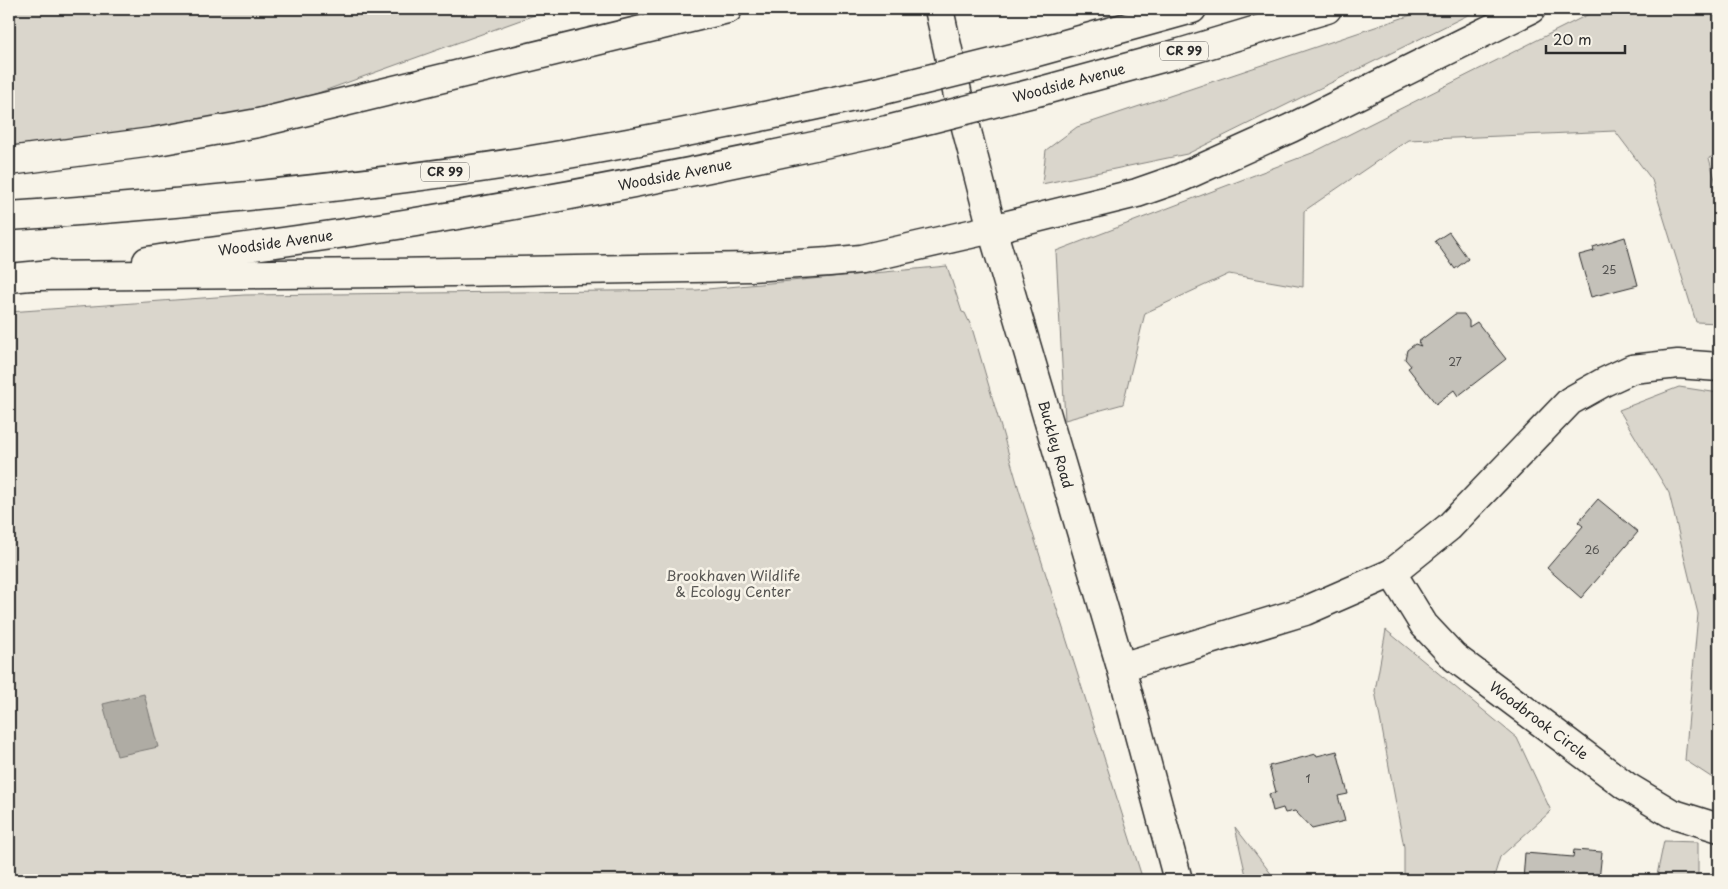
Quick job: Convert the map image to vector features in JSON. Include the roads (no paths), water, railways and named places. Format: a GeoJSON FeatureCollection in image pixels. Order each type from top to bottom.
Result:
{"type":"FeatureCollection","features":[{"type":"Feature","properties":{"kind":"main road"},"geometry":{"type":"LineString","coordinates":[[9,161],[152,142],[258,123],[728,9]]}},
{"type":"Feature","properties":{"kind":"main road","name":"Buckley Road"},"geometry":{"type":"LineString","coordinates":[[939,9],[958,96],[992,229],[1121,667],[1178,880]]}},
{"type":"Feature","properties":{"kind":"main road","name":"CR 99"},"geometry":{"type":"LineString","coordinates":[[9,216],[142,207],[334,187],[526,161],[712,128],[876,92],[1032,53],[1192,9]]}},
{"type":"Feature","properties":{"kind":"main road","name":"Woodside Avenue"},"geometry":{"type":"LineString","coordinates":[[22,277],[415,222],[614,187],[789,152],[887,130],[1041,90],[1327,9]]}},
{"type":"Feature","properties":{"kind":"main road"},"geometry":{"type":"LineString","coordinates":[[22,277],[410,273],[798,265],[861,259],[992,229],[1137,192],[1180,178],[1291,128],[1531,9]]}},
{"type":"Feature","properties":{"kind":"main road"},"geometry":{"type":"LineString","coordinates":[[1121,667],[1305,611],[1392,573],[1449,526],[1570,401],[1604,382],[1632,369],[1678,364],[1719,368]]}},
{"type":"Feature","properties":{"kind":"main road","name":"Woodbrook Circle"},"geometry":{"type":"LineString","coordinates":[[1392,573],[1424,624],[1454,657],[1626,786],[1671,813],[1719,828]]}},
{"type":"Feature","properties":{"kind":"park label","name":"Brookhaven Wildlife & Ecology Center"},"geometry":{"type":"Point","coordinates":[733,584]}}]}
